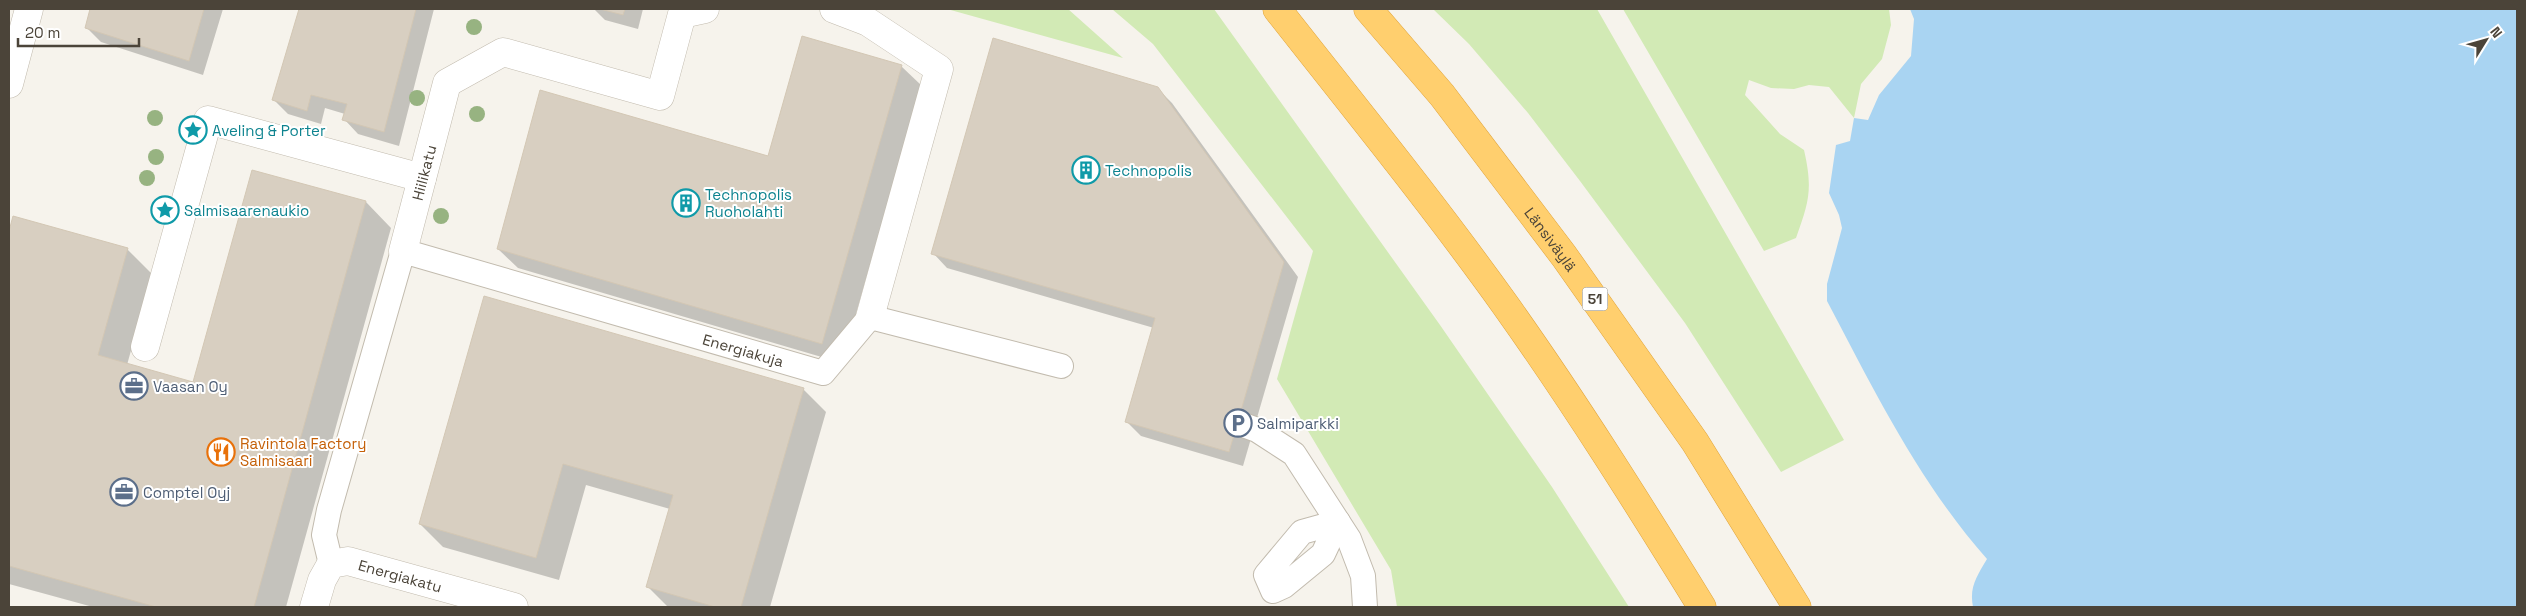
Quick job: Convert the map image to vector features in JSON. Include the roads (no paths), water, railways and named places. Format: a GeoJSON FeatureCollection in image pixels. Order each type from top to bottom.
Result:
{"type":"FeatureCollection","features":[{"type":"Feature","properties":{"kind":"highway"},"geometry":{"type":"LineString","coordinates":[[1276,9],[1386,146],[1506,306],[1634,496],[1702,607]]}},
{"type":"Feature","properties":{"kind":"highway","name":"Länsiväylä"},"geometry":{"type":"LineString","coordinates":[[1368,9],[1442,95],[1564,256],[1695,442],[1797,607]]}},
{"type":"Feature","properties":{"kind":"street"},"geometry":{"type":"LineString","coordinates":[[9,84],[29,9]]}},
{"type":"Feature","properties":{"kind":"street"},"geometry":{"type":"LineString","coordinates":[[834,9],[868,22],[938,69],[870,317]]}},
{"type":"Feature","properties":{"kind":"street","name":"Hiilikatu"},"geometry":{"type":"LineString","coordinates":[[403,251],[447,83],[503,52],[660,96],[694,11]]}},
{"type":"Feature","properties":{"kind":"street"},"geometry":{"type":"LineString","coordinates":[[145,347],[208,120],[422,178]]}},
{"type":"Feature","properties":{"kind":"street","name":"Energiakatu"},"geometry":{"type":"LineString","coordinates":[[331,564],[348,561],[514,607]]}},
{"type":"Feature","properties":{"kind":"street"},"geometry":{"type":"LineString","coordinates":[[314,607],[322,580],[331,564]]}},
{"type":"Feature","properties":{"kind":"lane","name":"Energiakuja"},"geometry":{"type":"LineString","coordinates":[[403,251],[823,373],[870,317]]}},
{"type":"Feature","properties":{"kind":"lane","name":"Hiilikatu"},"geometry":{"type":"LineString","coordinates":[[331,564],[324,535],[329,510],[403,251]]}},
{"type":"Feature","properties":{"kind":"lane"},"geometry":{"type":"LineString","coordinates":[[870,317],[1061,366]]}},
{"type":"Feature","properties":{"kind":"lane"},"geometry":{"type":"LineString","coordinates":[[1238,423],[1257,430],[1294,454],[1350,539],[1363,576],[1365,607]]}},
{"type":"Feature","properties":{"kind":"water"},"geometry":{"type":"Polygon","coordinates":[[[1910,9],[2517,9],[2517,607],[1973,607],[1973,588],[1977,576],[1987,559],[1963,530],[1919,468],[1827,301],[1827,284],[1842,228],[1839,215],[1829,193],[1836,145],[1850,141],[1854,118],[1868,120],[1879,95],[1911,56],[1914,19],[1910,9]]]}},
{"type":"Feature","properties":{"kind":"place","name":"Aveling & Porter"},"geometry":{"type":"Point","coordinates":[193,130]}},
{"type":"Feature","properties":{"kind":"place","name":"Technopolis"},"geometry":{"type":"Point","coordinates":[1086,170]}},
{"type":"Feature","properties":{"kind":"place","name":"Technopolis Ruoholahti"},"geometry":{"type":"Point","coordinates":[686,203]}},
{"type":"Feature","properties":{"kind":"place","name":"Salmisaarenaukio"},"geometry":{"type":"Point","coordinates":[165,210]}},
{"type":"Feature","properties":{"kind":"place","name":"Vaasan Oy"},"geometry":{"type":"Point","coordinates":[134,386]}},
{"type":"Feature","properties":{"kind":"place","name":"Salmiparkki"},"geometry":{"type":"Point","coordinates":[1238,423]}},
{"type":"Feature","properties":{"kind":"place","name":"Ravintola Factory Salmisaari"},"geometry":{"type":"Point","coordinates":[221,452]}},
{"type":"Feature","properties":{"kind":"place","name":"Comptel Oyj"},"geometry":{"type":"Point","coordinates":[124,492]}}]}
